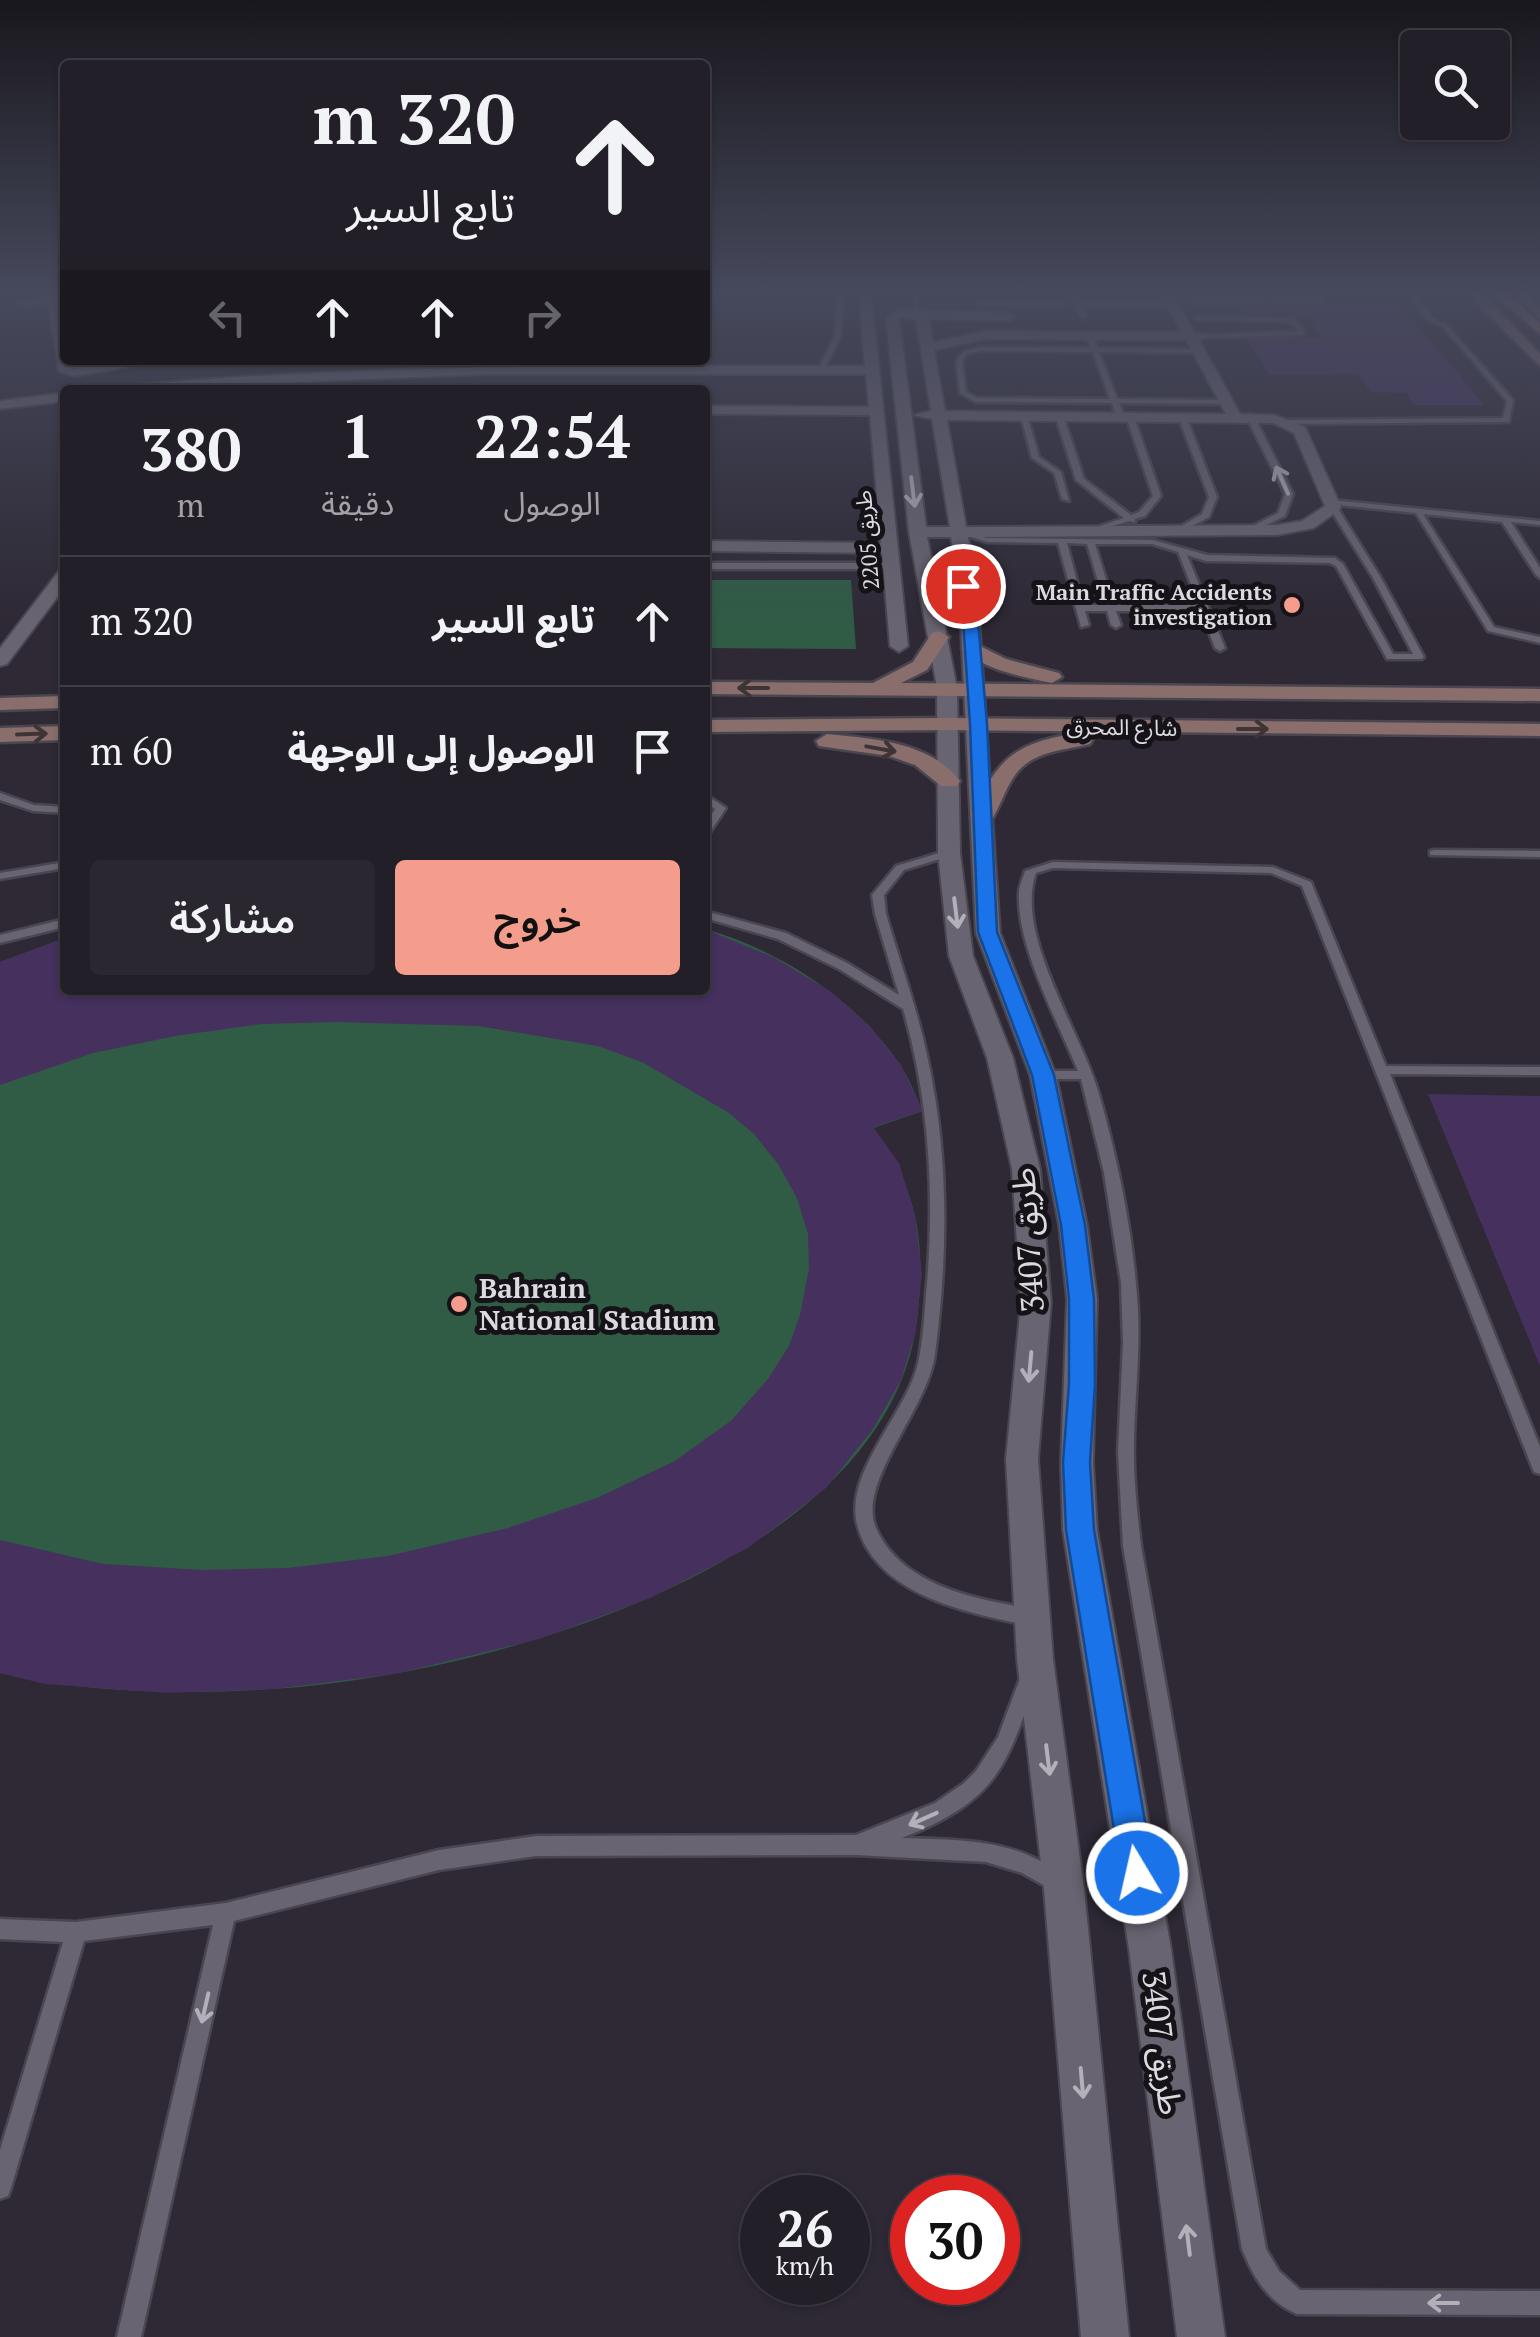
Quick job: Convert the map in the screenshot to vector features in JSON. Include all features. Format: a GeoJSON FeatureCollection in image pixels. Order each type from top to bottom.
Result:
{"type":"FeatureCollection","features":[{"type":"Feature","properties":{"kind":"main road"},"geometry":{"type":"LineString","coordinates":[[872,688],[915,670],[938,638]]}},
{"type":"Feature","properties":{"kind":"main road"},"geometry":{"type":"LineString","coordinates":[[972,648],[999,663],[1104,689]]}},
{"type":"Feature","properties":{"kind":"main road","name":"شارع المحرق"},"geometry":{"type":"LineString","coordinates":[[710,688],[947,688],[977,707],[1155,728],[1540,730]]}},
{"type":"Feature","properties":{"kind":"main road","name":"شارع المحرق"},"geometry":{"type":"LineString","coordinates":[[710,726],[947,724],[977,707],[1104,689],[1540,695]]}},
{"type":"Feature","properties":{"kind":"main road"},"geometry":{"type":"LineString","coordinates":[[977,707],[1324,707],[1421,692]]}},
{"type":"Feature","properties":{"kind":"main road"},"geometry":{"type":"LineString","coordinates":[[0,704],[60,702]]}},
{"type":"Feature","properties":{"kind":"main road"},"geometry":{"type":"LineString","coordinates":[[710,726],[885,748],[930,762],[949,781]]}},
{"type":"Feature","properties":{"kind":"main road"},"geometry":{"type":"LineString","coordinates":[[983,816],[1007,766],[1032,750],[1155,728]]}},
{"type":"Feature","properties":{"kind":"main road"},"geometry":{"type":"LineString","coordinates":[[0,735],[60,733]]}},
{"type":"Feature","properties":{"kind":"street"},"geometry":{"type":"LineString","coordinates":[[0,405],[32,401]]}},
{"type":"Feature","properties":{"kind":"street","name":"طريق 2205"},"geometry":{"type":"LineString","coordinates":[[877,401],[899,646]]}},
{"type":"Feature","properties":{"kind":"street","name":"طريق 3407"},"geometry":{"type":"LineString","coordinates":[[901,401],[917,532],[947,688],[949,853],[961,956],[1005,1076],[1026,1169],[1036,1302],[1022,1458],[1032,1619],[1064,1889],[1104,2337]]}},
{"type":"Feature","properties":{"kind":"street","name":"طريق 3407"},"geometry":{"type":"LineString","coordinates":[[936,401],[968,587],[988,932],[1043,1075],[1073,1225],[1082,1299],[1077,1462],[1080,1530],[1150,1949],[1201,2337]]}},
{"type":"Feature","properties":{"kind":"street"},"geometry":{"type":"LineString","coordinates":[[1232,401],[1237,411]]}},
{"type":"Feature","properties":{"kind":"street"},"geometry":{"type":"LineString","coordinates":[[1232,401],[1237,411]]}},
{"type":"Feature","properties":{"kind":"street"},"geometry":{"type":"LineString","coordinates":[[710,410],[878,411]]}},
{"type":"Feature","properties":{"kind":"street"},"geometry":{"type":"LineString","coordinates":[[903,415],[1060,416],[1122,411],[1182,416],[1237,411],[1286,422],[1300,430],[1332,504],[1321,520],[1310,525],[1252,530],[1091,536],[917,532]]}},
{"type":"Feature","properties":{"kind":"street"},"geometry":{"type":"LineString","coordinates":[[710,546],[891,557]]}},
{"type":"Feature","properties":{"kind":"street"},"geometry":{"type":"LineString","coordinates":[[0,660],[60,582]]}},
{"type":"Feature","properties":{"kind":"street"},"geometry":{"type":"LineString","coordinates":[[926,588],[947,584],[968,587]]}},
{"type":"Feature","properties":{"kind":"street"},"geometry":{"type":"LineString","coordinates":[[1005,1076],[1043,1075]]}},
{"type":"Feature","properties":{"kind":"lane"},"geometry":{"type":"LineString","coordinates":[[995,401],[1122,411],[1237,411],[1286,487],[1290,501],[1274,520],[1252,530]]}},
{"type":"Feature","properties":{"kind":"lane"},"geometry":{"type":"LineString","coordinates":[[959,532],[988,540],[1062,541],[1091,536],[1132,520],[1154,502],[1157,489],[1118,401]]}},
{"type":"Feature","properties":{"kind":"lane"},"geometry":{"type":"LineString","coordinates":[[1286,422],[1506,420],[1511,401]]}},
{"type":"Feature","properties":{"kind":"lane"},"geometry":{"type":"LineString","coordinates":[[1023,415],[1036,458],[1057,472],[1066,499]]}},
{"type":"Feature","properties":{"kind":"lane"},"geometry":{"type":"LineString","coordinates":[[1060,416],[1080,480],[1132,520]]}},
{"type":"Feature","properties":{"kind":"lane"},"geometry":{"type":"LineString","coordinates":[[1181,530],[1206,515],[1213,498],[1182,416]]}},
{"type":"Feature","properties":{"kind":"lane"},"geometry":{"type":"LineString","coordinates":[[1091,536],[1153,542],[1206,558],[1337,562],[1390,657],[1419,657],[1332,504]]}},
{"type":"Feature","properties":{"kind":"lane"},"geometry":{"type":"LineString","coordinates":[[1332,504],[1540,523]]}},
{"type":"Feature","properties":{"kind":"lane"},"geometry":{"type":"LineString","coordinates":[[1418,514],[1492,628],[1540,640]]}},
{"type":"Feature","properties":{"kind":"lane"},"geometry":{"type":"LineString","coordinates":[[1506,520],[1540,575]]}},
{"type":"Feature","properties":{"kind":"lane"},"geometry":{"type":"LineString","coordinates":[[1091,536],[1116,625]]}},
{"type":"Feature","properties":{"kind":"lane"},"geometry":{"type":"LineString","coordinates":[[1062,541],[1084,624]]}},
{"type":"Feature","properties":{"kind":"lane"},"geometry":{"type":"LineString","coordinates":[[1182,553],[1220,648]]}},
{"type":"Feature","properties":{"kind":"lane"},"geometry":{"type":"LineString","coordinates":[[710,566],[891,557]]}},
{"type":"Feature","properties":{"kind":"lane"},"geometry":{"type":"LineString","coordinates":[[1067,559],[1096,559]]}},
{"type":"Feature","properties":{"kind":"lane"},"geometry":{"type":"LineString","coordinates":[[1074,588],[1105,588]]}},
{"type":"Feature","properties":{"kind":"lane"},"geometry":{"type":"LineString","coordinates":[[1080,608],[1204,608]]}},
{"type":"Feature","properties":{"kind":"lane"},"geometry":{"type":"LineString","coordinates":[[0,796],[33,808],[60,810]]}},
{"type":"Feature","properties":{"kind":"lane"},"geometry":{"type":"LineString","coordinates":[[710,800],[721,808],[710,824]]}},
{"type":"Feature","properties":{"kind":"lane"},"geometry":{"type":"LineString","coordinates":[[949,853],[900,868],[878,895],[922,1058],[936,1146],[939,1216],[920,1391],[870,1475],[862,1511],[867,1529],[912,1581],[952,1601],[1032,1619]]}},
{"type":"Feature","properties":{"kind":"lane"},"geometry":{"type":"LineString","coordinates":[[1434,853],[1540,854]]}},
{"type":"Feature","properties":{"kind":"lane"},"geometry":{"type":"LineString","coordinates":[[0,876],[60,866]]}},
{"type":"Feature","properties":{"kind":"lane"},"geometry":{"type":"LineString","coordinates":[[1540,1467],[1312,892],[1298,878],[1273,870],[1041,866],[1031,871],[1025,885],[1036,956],[1087,1075],[1112,1192],[1130,1306],[1126,1442],[1132,1546],[1254,2249],[1263,2272],[1278,2291],[1297,2302],[1540,2302]]}},
{"type":"Feature","properties":{"kind":"lane"},"geometry":{"type":"LineString","coordinates":[[710,915],[782,936],[843,966],[907,1006]]}},
{"type":"Feature","properties":{"kind":"lane"},"geometry":{"type":"LineString","coordinates":[[0,939],[60,924]]}},
{"type":"Feature","properties":{"kind":"lane"},"geometry":{"type":"LineString","coordinates":[[1383,1070],[1540,1072]]}},
{"type":"Feature","properties":{"kind":"lane"},"geometry":{"type":"LineString","coordinates":[[1043,1075],[1087,1075]]}},
{"type":"Feature","properties":{"kind":"lane"},"geometry":{"type":"LineString","coordinates":[[856,1845],[933,1816],[983,1778],[1006,1738],[1035,1660]]}},
{"type":"Feature","properties":{"kind":"lane"},"geometry":{"type":"LineString","coordinates":[[0,1930],[76,1932],[226,1914],[439,1860],[536,1846],[856,1845],[1006,1856],[1046,1875],[1064,1889]]}},
{"type":"Feature","properties":{"kind":"lane"},"geometry":{"type":"LineString","coordinates":[[129,2337],[226,1914]]}},
{"type":"Feature","properties":{"kind":"lane"},"geometry":{"type":"LineString","coordinates":[[0,2188],[76,1932]]}},
{"type":"Feature","properties":{"kind":"green space"},"geometry":{"type":"Polygon","coordinates":[[[710,580],[851,580],[856,649],[710,648],[710,580]]]}},
{"type":"Feature","properties":{"kind":"green space","name":"Bahrain National Stadium"},"geometry":{"type":"Polygon","coordinates":[[[710,931],[760,950],[813,980],[861,1018],[899,1063],[923,1111],[873,1128],[910,1196],[919,1243],[917,1320],[889,1407],[832,1481],[754,1543],[660,1593],[558,1632],[455,1661],[357,1680],[271,1689],[135,1691],[0,1673],[0,962],[60,940],[60,995],[710,995],[710,931]]]}},
{"type":"Feature","properties":{"kind":"building"},"geometry":{"type":"Polygon","coordinates":[[[1412,401],[1481,401],[1484,405],[1414,405],[1412,401]]]}},
{"type":"Feature","properties":{"kind":"building"},"geometry":{"type":"Polygon","coordinates":[[[710,931],[775,958],[830,991],[869,1025],[901,1065],[923,1111],[873,1127],[899,1163],[915,1215],[922,1274],[915,1334],[901,1380],[873,1429],[826,1488],[748,1548],[648,1599],[539,1639],[395,1674],[273,1689],[167,1693],[45,1684],[0,1673],[0,1540],[103,1564],[202,1570],[288,1568],[388,1556],[508,1528],[597,1498],[675,1461],[732,1420],[768,1379],[789,1346],[809,1269],[808,1234],[797,1198],[778,1164],[754,1134],[729,1113],[644,1063],[598,1046],[479,1026],[262,1024],[93,1053],[0,1085],[0,962],[60,940],[60,995],[710,995],[710,931]]]}},
{"type":"Feature","properties":{"kind":"building"},"geometry":{"type":"Polygon","coordinates":[[[1428,1094],[1540,1096],[1540,1366],[1428,1094]]]}},
{"type":"Feature","properties":{"kind":"place","name":"Main Traffic Accidents investigation"},"geometry":{"type":"Point","coordinates":[1292,605]}},
{"type":"Feature","properties":{"kind":"place","name":"Bahrain National Stadium"},"geometry":{"type":"Point","coordinates":[459,1304]}},
{"type":"Feature","properties":{"kind":"route"},"geometry":{"type":"LineString","coordinates":[[963,586],[968,587],[978,724],[982,873],[988,932],[1002,978],[1043,1075],[1073,1225],[1082,1299],[1077,1462],[1080,1530],[1137,1873]]}}]}
